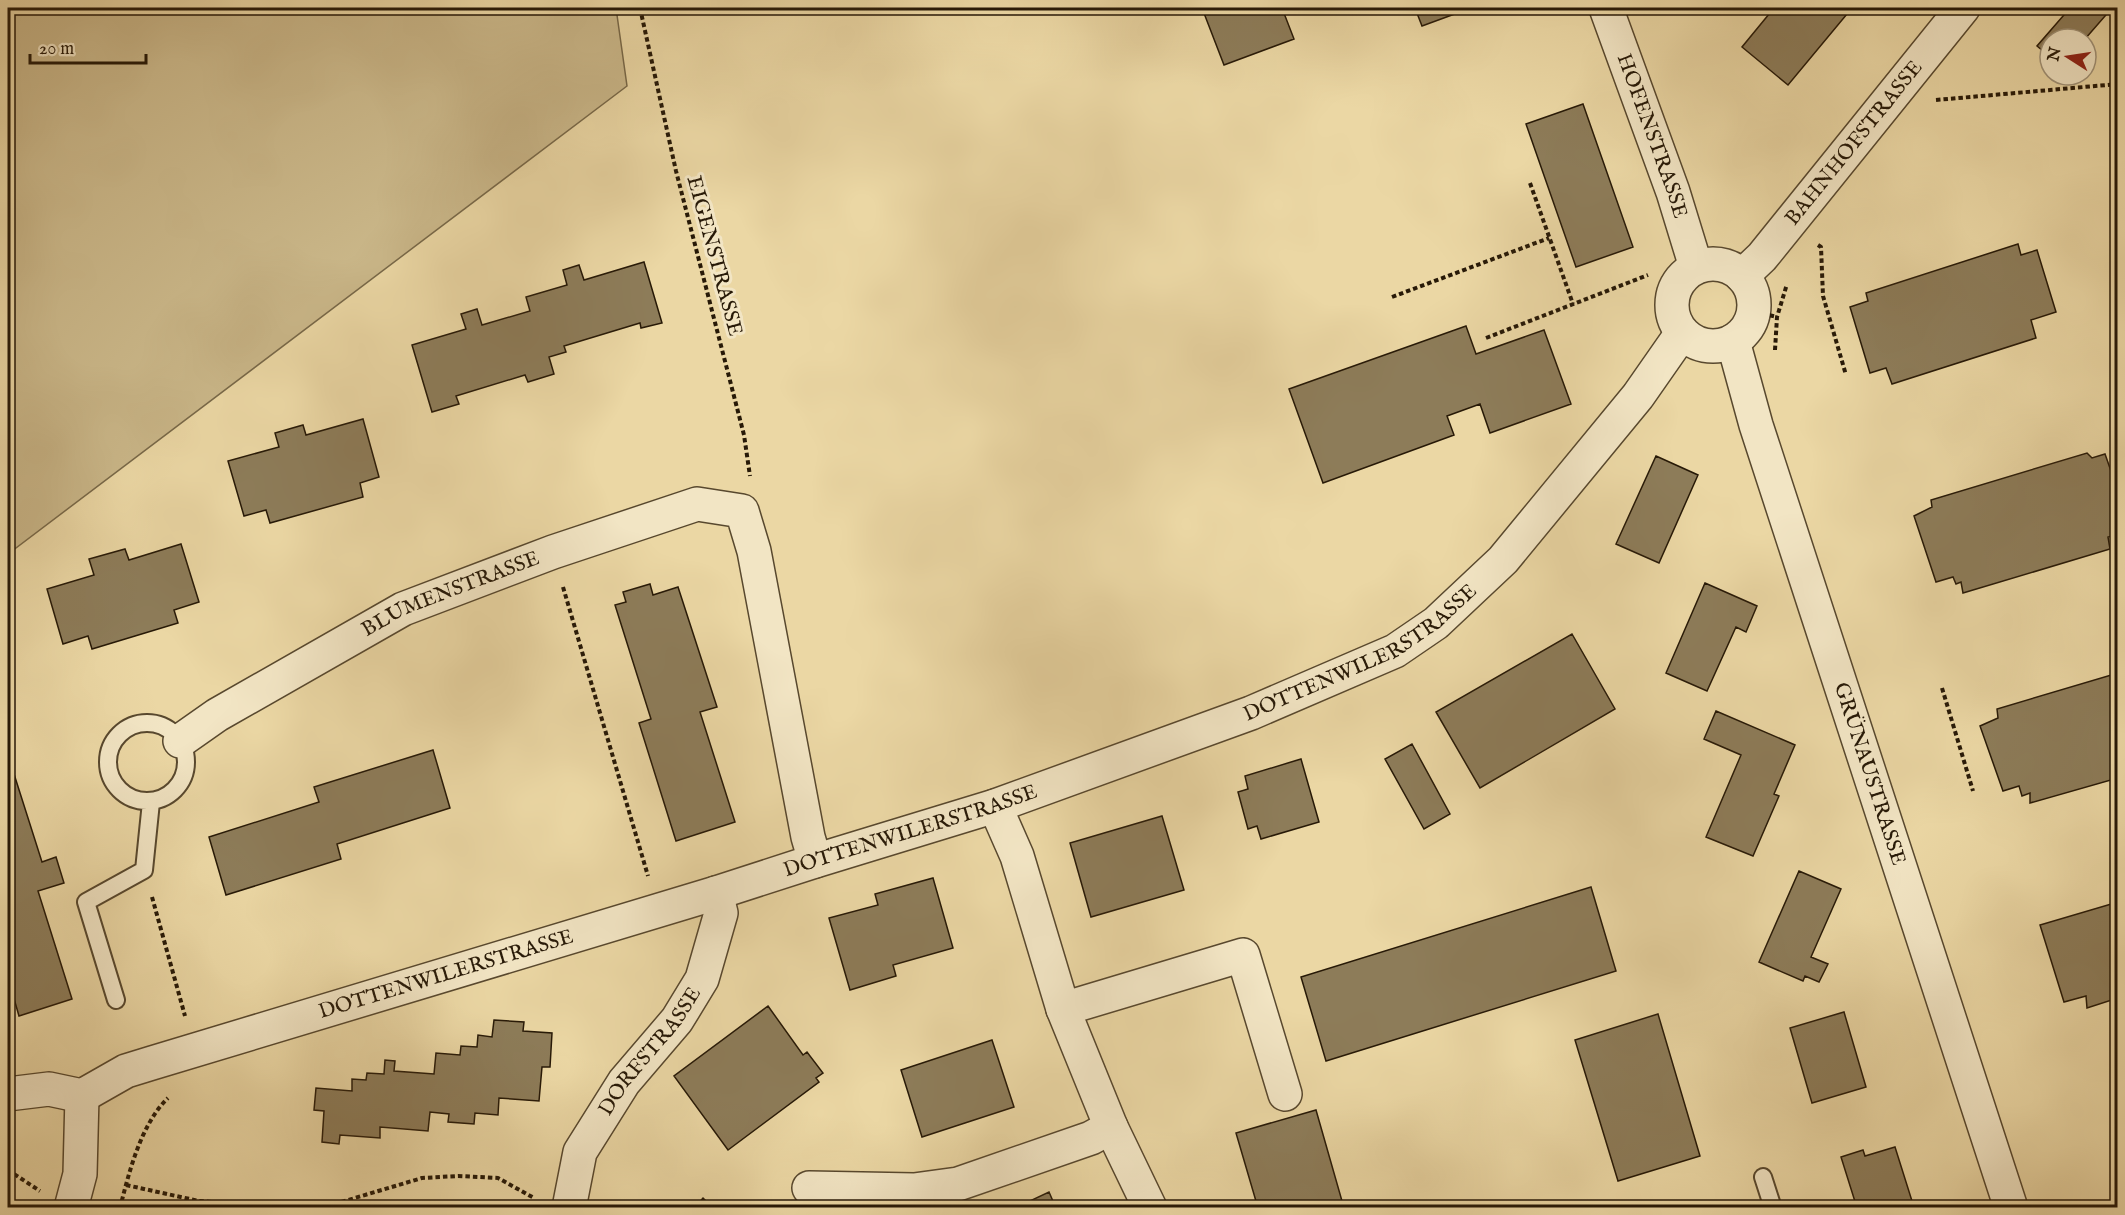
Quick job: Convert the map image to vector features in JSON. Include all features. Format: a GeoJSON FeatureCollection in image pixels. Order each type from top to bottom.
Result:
{"type":"FeatureCollection","features":[{"type":"Feature","properties":{"kind":"street","name":"HOFENSTRASSE"},"geometry":{"type":"LineString","coordinates":[[1606,8],[1673,192],[1696,267]]}},
{"type":"Feature","properties":{"kind":"street","name":"BAHNHOFSTRASSE"},"geometry":{"type":"LineString","coordinates":[[1742,276],[1762,257],[1963,8]]}},
{"type":"Feature","properties":{"kind":"street"},"geometry":{"type":"LineString","coordinates":[[1719,264],[1730,267],[1742,276],[1749,284],[1765,314],[1751,322],[1733,341],[1720,346],[1706,346],[1694,342],[1682,333],[1671,310],[1672,297],[1685,274],[1696,267],[1719,264]]}},
{"type":"Feature","properties":{"kind":"street","name":"DOTTENWILERSTRASSE"},"geometry":{"type":"LineString","coordinates":[[82,1096],[126,1071],[716,893],[995,806],[1251,713],[1395,651],[1436,623],[1503,560],[1638,396],[1682,333]]}},
{"type":"Feature","properties":{"kind":"street","name":"GRÜNAUSTRASSE"},"geometry":{"type":"LineString","coordinates":[[1733,341],[1756,425],[2010,1208]]}},
{"type":"Feature","properties":{"kind":"street","name":"BLUMENSTRASSE"},"geometry":{"type":"LineString","coordinates":[[180,741],[217,715],[403,609],[553,552],[697,504],[742,511]]}},
{"type":"Feature","properties":{"kind":"street"},"geometry":{"type":"LineString","coordinates":[[742,511],[754,551],[808,837],[815,861]]}},
{"type":"Feature","properties":{"kind":"street"},"geometry":{"type":"LineString","coordinates":[[995,806],[1017,856],[1064,1009],[1111,1127],[1150,1208]]}},
{"type":"Feature","properties":{"kind":"street","name":"DORFSTRASSE"},"geometry":{"type":"LineString","coordinates":[[554,1204],[580,1152],[624,1082],[677,1020],[702,979],[721,913],[716,893]]}},
{"type":"Feature","properties":{"kind":"street"},"geometry":{"type":"LineString","coordinates":[[1064,1009],[1242,955],[1285,1094]]}},
{"type":"Feature","properties":{"kind":"street"},"geometry":{"type":"LineString","coordinates":[[8,1094],[49,1089],[82,1096],[80,1174],[71,1208]]}},
{"type":"Feature","properties":{"kind":"street"},"geometry":{"type":"LineString","coordinates":[[809,1188],[914,1190],[958,1184],[1091,1138],[1111,1127]]}},
{"type":"Feature","properties":{"kind":"lane"},"geometry":{"type":"LineString","coordinates":[[135,724],[160,725],[172,731],[180,741],[185,753],[186,767],[175,791],[151,802],[125,796],[116,787],[107,764],[109,751],[115,739],[135,724]]}},
{"type":"Feature","properties":{"kind":"lane"},"geometry":{"type":"LineString","coordinates":[[116,1000],[86,902],[144,870],[151,802]]}},
{"type":"Feature","properties":{"kind":"lane"},"geometry":{"type":"LineString","coordinates":[[1763,1177],[1773,1208]]}},
{"type":"Feature","properties":{"kind":"path","name":"EIGENSTRASSE"},"geometry":{"type":"LineString","coordinates":[[640,8],[676,171],[744,435],[751,474],[742,511]]}},
{"type":"Feature","properties":{"kind":"path"},"geometry":{"type":"LineString","coordinates":[[1684,8],[1687,14]]}},
{"type":"Feature","properties":{"kind":"path"},"geometry":{"type":"LineString","coordinates":[[1930,100],[2118,84]]}},
{"type":"Feature","properties":{"kind":"path"},"geometry":{"type":"LineString","coordinates":[[1530,183],[1573,304]]}},
{"type":"Feature","properties":{"kind":"path"},"geometry":{"type":"LineString","coordinates":[[1392,297],[1549,238]]}},
{"type":"Feature","properties":{"kind":"path"},"geometry":{"type":"LineString","coordinates":[[1816,243],[1821,247],[1823,296],[1845,375]]}},
{"type":"Feature","properties":{"kind":"path"},"geometry":{"type":"LineString","coordinates":[[1485,338],[1648,275]]}},
{"type":"Feature","properties":{"kind":"path"},"geometry":{"type":"LineString","coordinates":[[553,552],[651,885]]}},
{"type":"Feature","properties":{"kind":"path"},"geometry":{"type":"LineString","coordinates":[[1942,688],[1973,791]]}},
{"type":"Feature","properties":{"kind":"path"},"geometry":{"type":"LineString","coordinates":[[144,870],[187,1024]]}},
{"type":"Feature","properties":{"kind":"path"},"geometry":{"type":"LineString","coordinates":[[120,1208],[129,1170],[142,1136],[164,1102]]}},
{"type":"Feature","properties":{"kind":"path"},"geometry":{"type":"LineString","coordinates":[[8,1170],[39,1191]]}},
{"type":"Feature","properties":{"kind":"path"},"geometry":{"type":"LineString","coordinates":[[126,1185],[200,1201],[252,1205],[338,1203],[422,1178],[458,1176],[498,1178],[554,1204]]}},
{"type":"Feature","properties":{"kind":"path"},"geometry":{"type":"LineString","coordinates":[[338,1203],[343,1208]]}},
{"type":"Feature","properties":{"kind":"shaded area"},"geometry":{"type":"Polygon","coordinates":[[[8,8],[616,8],[627,86],[8,554],[8,8]]]}},
{"type":"Feature","properties":{"kind":"building"},"geometry":{"type":"Polygon","coordinates":[[[1202,8],[1282,8],[1294,39],[1224,65],[1202,8]]]}},
{"type":"Feature","properties":{"kind":"building"},"geometry":{"type":"Polygon","coordinates":[[[1415,8],[1471,8],[1422,26],[1415,8]]]}},
{"type":"Feature","properties":{"kind":"building"},"geometry":{"type":"Polygon","coordinates":[[[1774,8],[1852,8],[1788,85],[1742,47],[1774,8]]]}},
{"type":"Feature","properties":{"kind":"building"},"geometry":{"type":"Polygon","coordinates":[[[2070,8],[2112,8],[2095,27],[2054,27],[2070,8]]]}},
{"type":"Feature","properties":{"kind":"building"},"geometry":{"type":"Polygon","coordinates":[[[1583,104],[1633,247],[1576,267],[1526,124],[1583,104]]]}},
{"type":"Feature","properties":{"kind":"building"},"geometry":{"type":"Polygon","coordinates":[[[2018,244],[2021,255],[2037,250],[2056,312],[2031,320],[2036,338],[1892,384],[1886,368],[1870,373],[1850,307],[1868,301],[1866,293],[2018,244]]]}},
{"type":"Feature","properties":{"kind":"building"},"geometry":{"type":"Polygon","coordinates":[[[644,262],[662,323],[641,328],[640,323],[564,346],[566,352],[549,357],[554,374],[528,382],[525,375],[456,396],[459,404],[432,412],[412,345],[466,329],[461,314],[477,309],[482,325],[530,311],[526,297],[567,285],[563,270],[579,265],[584,280],[644,262]]]}},
{"type":"Feature","properties":{"kind":"building"},"geometry":{"type":"Polygon","coordinates":[[[1466,326],[1476,354],[1544,330],[1571,404],[1490,433],[1480,404],[1447,416],[1454,435],[1323,483],[1289,389],[1466,326]]]}},
{"type":"Feature","properties":{"kind":"building"},"geometry":{"type":"Polygon","coordinates":[[[363,419],[379,477],[360,483],[363,497],[270,523],[266,510],[244,516],[228,461],[279,447],[275,433],[303,425],[306,435],[363,419]]]}},
{"type":"Feature","properties":{"kind":"building"},"geometry":{"type":"Polygon","coordinates":[[[2087,453],[2092,458],[2105,454],[2118,491],[2118,528],[2115,529],[2117,535],[2108,537],[2110,549],[1963,593],[1961,582],[1956,584],[1953,577],[1936,582],[1914,516],[1932,507],[1931,500],[2087,453]]]}},
{"type":"Feature","properties":{"kind":"building"},"geometry":{"type":"Polygon","coordinates":[[[1656,456],[1698,475],[1659,563],[1616,544],[1656,456]]]}},
{"type":"Feature","properties":{"kind":"building"},"geometry":{"type":"Polygon","coordinates":[[[181,544],[199,602],[174,610],[178,623],[92,649],[88,636],[63,644],[47,589],[94,575],[89,559],[125,549],[129,560],[181,544]]]}},
{"type":"Feature","properties":{"kind":"building"},"geometry":{"type":"Polygon","coordinates":[[[1705,583],[1757,606],[1746,632],[1736,627],[1707,691],[1666,673],[1705,583]]]}},
{"type":"Feature","properties":{"kind":"building"},"geometry":{"type":"Polygon","coordinates":[[[650,584],[653,595],[678,587],[717,707],[700,712],[735,822],[676,841],[639,723],[651,719],[615,605],[626,602],[623,592],[650,584]]]}},
{"type":"Feature","properties":{"kind":"building"},"geometry":{"type":"Polygon","coordinates":[[[1572,634],[1615,709],[1480,788],[1436,712],[1572,634]]]}},
{"type":"Feature","properties":{"kind":"building"},"geometry":{"type":"Polygon","coordinates":[[[2118,673],[2118,778],[2030,803],[2030,793],[2022,796],[2019,786],[2003,791],[1980,726],[1998,718],[1997,709],[2118,673]]]}},
{"type":"Feature","properties":{"kind":"building"},"geometry":{"type":"Polygon","coordinates":[[[1716,711],[1795,745],[1774,794],[1779,796],[1753,856],[1706,837],[1741,755],[1704,739],[1716,711]]]}},
{"type":"Feature","properties":{"kind":"building"},"geometry":{"type":"Polygon","coordinates":[[[1412,744],[1450,814],[1424,829],[1385,759],[1412,744]]]}},
{"type":"Feature","properties":{"kind":"building"},"geometry":{"type":"Polygon","coordinates":[[[433,750],[450,808],[337,844],[341,859],[226,895],[209,837],[319,802],[314,787],[433,750]]]}},
{"type":"Feature","properties":{"kind":"building"},"geometry":{"type":"Polygon","coordinates":[[[1301,759],[1319,822],[1261,839],[1257,826],[1248,829],[1238,792],[1248,789],[1245,776],[1301,759]]]}},
{"type":"Feature","properties":{"kind":"building"},"geometry":{"type":"Polygon","coordinates":[[[14,774],[42,862],[56,857],[64,883],[38,891],[72,999],[19,1016],[8,978],[8,776],[14,774]]]}},
{"type":"Feature","properties":{"kind":"building"},"geometry":{"type":"Polygon","coordinates":[[[1162,816],[1184,890],[1091,917],[1070,843],[1162,816]]]}},
{"type":"Feature","properties":{"kind":"building"},"geometry":{"type":"Polygon","coordinates":[[[1799,871],[1841,889],[1811,957],[1828,964],[1819,982],[1805,976],[1803,981],[1759,962],[1799,871]]]}},
{"type":"Feature","properties":{"kind":"building"},"geometry":{"type":"Polygon","coordinates":[[[933,878],[953,948],[893,965],[896,976],[850,990],[829,918],[878,905],[875,894],[933,878]]]}},
{"type":"Feature","properties":{"kind":"building"},"geometry":{"type":"Polygon","coordinates":[[[1591,887],[1616,971],[1326,1061],[1301,977],[1591,887]]]}},
{"type":"Feature","properties":{"kind":"building"},"geometry":{"type":"Polygon","coordinates":[[[2118,902],[2118,998],[2087,1008],[2086,996],[2064,1002],[2040,925],[2118,902]]]}},
{"type":"Feature","properties":{"kind":"building"},"geometry":{"type":"Polygon","coordinates":[[[768,1006],[803,1055],[807,1052],[823,1073],[816,1078],[819,1082],[728,1150],[674,1076],[768,1006]]]}},
{"type":"Feature","properties":{"kind":"building"},"geometry":{"type":"Polygon","coordinates":[[[1844,1012],[1866,1087],[1812,1103],[1790,1028],[1844,1012]]]}},
{"type":"Feature","properties":{"kind":"building"},"geometry":{"type":"Polygon","coordinates":[[[1658,1014],[1700,1156],[1618,1181],[1575,1040],[1658,1014]]]}},
{"type":"Feature","properties":{"kind":"building"},"geometry":{"type":"Polygon","coordinates":[[[494,1020],[524,1022],[523,1031],[552,1033],[550,1067],[542,1067],[539,1101],[499,1098],[498,1115],[475,1113],[474,1124],[448,1122],[449,1114],[430,1112],[428,1131],[380,1127],[380,1138],[340,1135],[339,1144],[322,1142],[324,1111],[314,1110],[316,1088],[352,1091],[352,1079],[366,1080],[367,1073],[384,1074],[385,1060],[395,1061],[394,1071],[434,1074],[436,1053],[460,1055],[461,1046],[477,1047],[478,1035],[492,1037],[494,1020]]]}},
{"type":"Feature","properties":{"kind":"building"},"geometry":{"type":"Polygon","coordinates":[[[992,1040],[1014,1107],[922,1137],[901,1070],[992,1040]]]}},
{"type":"Feature","properties":{"kind":"building"},"geometry":{"type":"Polygon","coordinates":[[[1316,1110],[1344,1208],[1258,1208],[1236,1133],[1316,1110]]]}},
{"type":"Feature","properties":{"kind":"building"},"geometry":{"type":"Polygon","coordinates":[[[1895,1147],[1912,1201],[1891,1208],[1857,1208],[1841,1157],[1863,1150],[1865,1156],[1895,1147]]]}},
{"type":"Feature","properties":{"kind":"building"},"geometry":{"type":"Polygon","coordinates":[[[1049,1192],[1056,1208],[1015,1208],[1049,1192]]]}},
{"type":"Feature","properties":{"kind":"building"},"geometry":{"type":"Polygon","coordinates":[[[703,1198],[713,1208],[694,1208],[703,1198]]]}}]}
